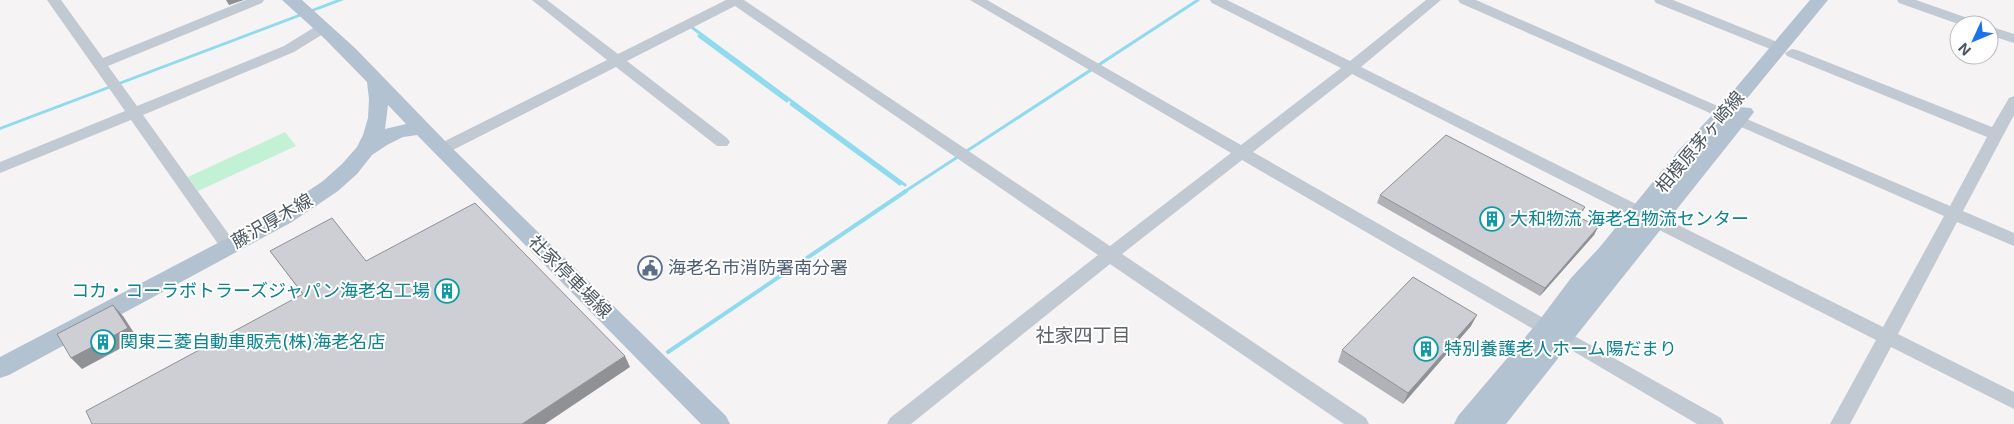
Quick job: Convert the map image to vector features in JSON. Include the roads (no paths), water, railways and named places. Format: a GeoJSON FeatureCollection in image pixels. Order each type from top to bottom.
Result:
{"type":"FeatureCollection","features":[{"type":"Feature","properties":{"kind":"main road","name":"相模原茅ヶ崎線"},"geometry":{"type":"LineString","coordinates":[[1467,424],[1554,332],[1648,216],[1686,156],[1730,117],[1779,48],[1819,0]]}},
{"type":"Feature","properties":{"kind":"main road","name":"相模原茅ヶ崎線"},"geometry":{"type":"LineString","coordinates":[[1779,48],[1836,0]]}},
{"type":"Feature","properties":{"kind":"main road"},"geometry":{"type":"LineString","coordinates":[[301,8],[376,80]]}},
{"type":"Feature","properties":{"kind":"main road","name":"社家停車場線"},"geometry":{"type":"LineString","coordinates":[[376,80],[416,123],[717,424]]}},
{"type":"Feature","properties":{"kind":"main road","name":"藤沢厚木線"},"geometry":{"type":"LineString","coordinates":[[0,368],[229,247],[308,201],[341,176],[364,153],[375,129],[380,107],[376,80]]}},
{"type":"Feature","properties":{"kind":"main road"},"geometry":{"type":"LineString","coordinates":[[375,129],[391,117],[416,123]]}},
{"type":"Feature","properties":{"kind":"main road"},"geometry":{"type":"LineString","coordinates":[[364,153],[391,133],[416,123]]}},
{"type":"Feature","properties":{"kind":"main road","name":"相模原茅ヶ崎線"},"geometry":{"type":"LineString","coordinates":[[1491,424],[1554,332]]}},
{"type":"Feature","properties":{"kind":"street"},"geometry":{"type":"LineString","coordinates":[[54,0],[229,247]]}},
{"type":"Feature","properties":{"kind":"street"},"geometry":{"type":"LineString","coordinates":[[99,66],[257,0]]}},
{"type":"Feature","properties":{"kind":"street"},"geometry":{"type":"LineString","coordinates":[[539,0],[722,142]]}},
{"type":"Feature","properties":{"kind":"street"},"geometry":{"type":"LineString","coordinates":[[442,149],[736,0],[1359,424]]}},
{"type":"Feature","properties":{"kind":"street"},"geometry":{"type":"LineString","coordinates":[[977,0],[1714,424]]}},
{"type":"Feature","properties":{"kind":"street"},"geometry":{"type":"LineString","coordinates":[[1217,0],[2014,401]]}},
{"type":"Feature","properties":{"kind":"street"},"geometry":{"type":"LineString","coordinates":[[897,424],[1110,254],[1352,67],[1434,0]]}},
{"type":"Feature","properties":{"kind":"street"},"geometry":{"type":"LineString","coordinates":[[1465,0],[2014,240]]}},
{"type":"Feature","properties":{"kind":"street"},"geometry":{"type":"LineString","coordinates":[[1661,0],[1997,135]]}},
{"type":"Feature","properties":{"kind":"street"},"geometry":{"type":"LineString","coordinates":[[1904,0],[1949,16]]}},
{"type":"Feature","properties":{"kind":"street"},"geometry":{"type":"LineString","coordinates":[[0,168],[132,112],[289,49],[323,28]]}},
{"type":"Feature","properties":{"kind":"street"},"geometry":{"type":"LineString","coordinates":[[1999,34],[2014,39]]}},
{"type":"Feature","properties":{"kind":"street"},"geometry":{"type":"LineString","coordinates":[[1840,424],[2014,101]]}},
{"type":"Feature","properties":{"kind":"water"},"geometry":{"type":"Polygon","coordinates":[[[336,0],[344,0],[0,130],[0,127],[336,0]]]}},
{"type":"Feature","properties":{"kind":"waterway"},"geometry":{"type":"LineString","coordinates":[[904,192],[1198,0]]}},
{"type":"Feature","properties":{"kind":"waterway"},"geometry":{"type":"LineString","coordinates":[[690,26],[905,185]]}},
{"type":"Feature","properties":{"kind":"waterway"},"geometry":{"type":"LineString","coordinates":[[699,36],[787,101]]}},
{"type":"Feature","properties":{"kind":"waterway"},"geometry":{"type":"LineString","coordinates":[[791,104],[900,184]]}},
{"type":"Feature","properties":{"kind":"waterway"},"geometry":{"type":"LineString","coordinates":[[668,352],[906,191]]}},
{"type":"Feature","properties":{"kind":"place","name":"大和物流 海老名物流センター"},"geometry":{"type":"Point","coordinates":[1492,219]}},
{"type":"Feature","properties":{"kind":"place","name":"海老名市消防署南分署"},"geometry":{"type":"Point","coordinates":[650,268]}},
{"type":"Feature","properties":{"kind":"place","name":"コカ・コーラボトラーズジャパン海老名工場"},"geometry":{"type":"Point","coordinates":[447,291]}},
{"type":"Feature","properties":{"kind":"place","name":"関東三菱自動車販売(株)海老名店"},"geometry":{"type":"Point","coordinates":[103,342]}},
{"type":"Feature","properties":{"kind":"place","name":"特別養護老人ホーム陽だまり"},"geometry":{"type":"Point","coordinates":[1426,349]}},
{"type":"Feature","properties":{"kind":"district","name":"社家四丁目"},"geometry":{"type":"Point","coordinates":[1083,335]}}]}
